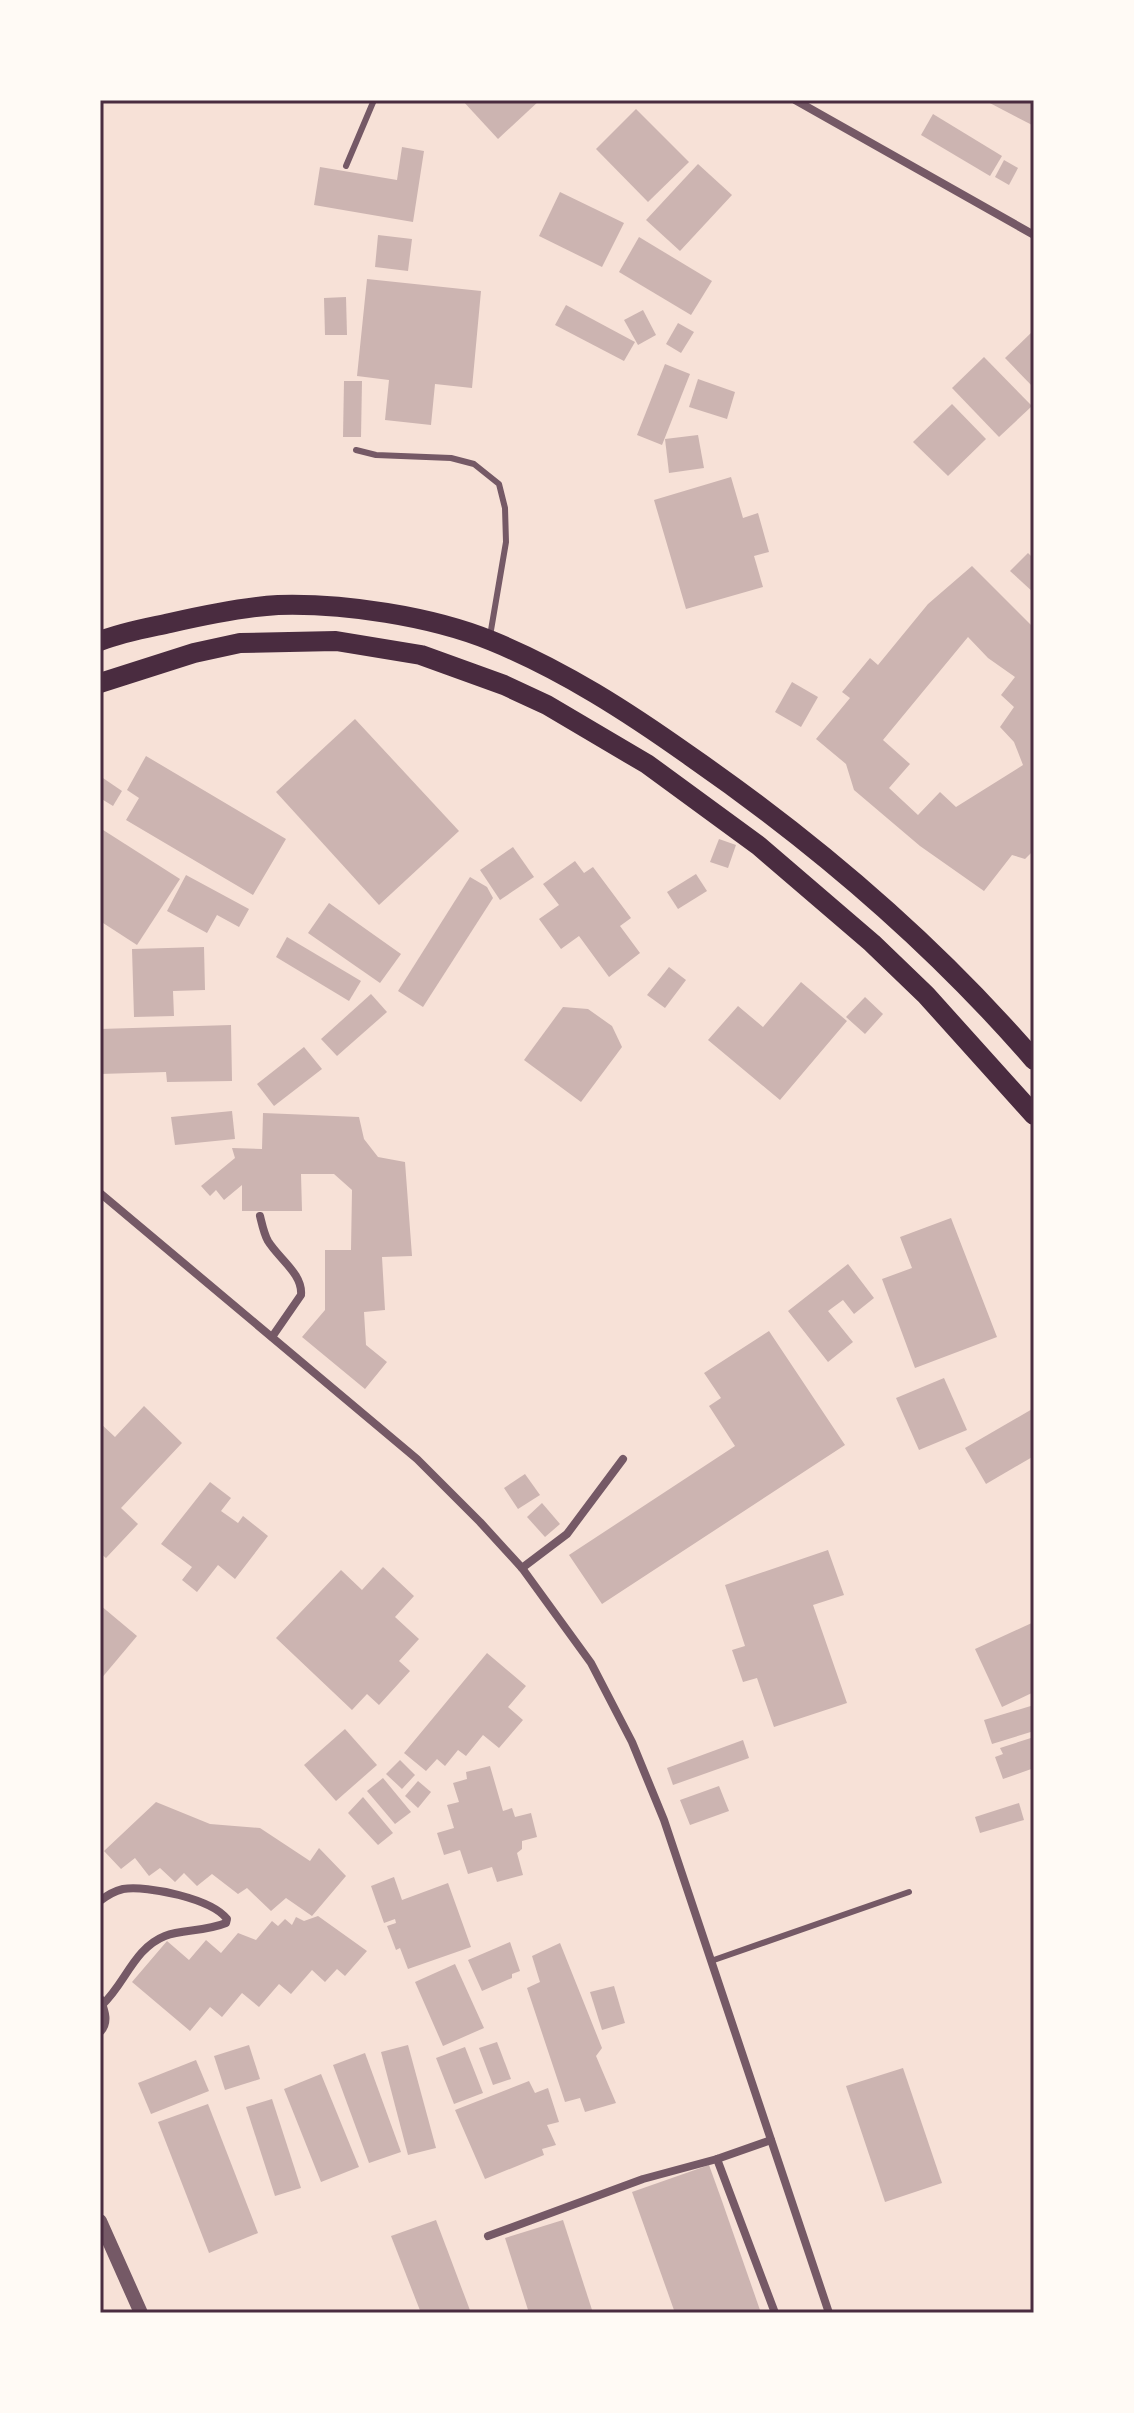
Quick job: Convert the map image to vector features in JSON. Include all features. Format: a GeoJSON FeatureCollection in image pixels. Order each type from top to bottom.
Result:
{"type":"FeatureCollection","features":[{"type":"Feature","properties":{"kind":"main road"},"geometry":{"type":"LineString","coordinates":[[100,641],[192,618],[277,605],[376,611],[489,640],[585,687],[653,730],[759,805],[893,913],[1034,1060]]}},
{"type":"Feature","properties":{"kind":"main road"},"geometry":{"type":"LineString","coordinates":[[100,683],[194,653],[240,643],[336,641],[421,655],[504,685],[547,705],[647,764],[759,846],[872,943],[926,995],[1034,1115]]}},
{"type":"Feature","properties":{"kind":"street"},"geometry":{"type":"LineString","coordinates":[[795,100],[1034,235]]}},
{"type":"Feature","properties":{"kind":"street"},"geometry":{"type":"LineString","coordinates":[[100,1193],[417,1459],[522,1568],[591,1663],[632,1742],[664,1820],[829,2313]]}},
{"type":"Feature","properties":{"kind":"street"},"geometry":{"type":"LineString","coordinates":[[260,1216],[267,1238],[281,1261],[299,1279],[302,1290],[272,1337]]}},
{"type":"Feature","properties":{"kind":"street"},"geometry":{"type":"LineString","coordinates":[[522,1568],[567,1534],[623,1459]]}},
{"type":"Feature","properties":{"kind":"street"},"geometry":{"type":"LineString","coordinates":[[100,1901],[123,1889],[162,1890],[225,1914],[227,1919],[226,1923],[209,1930],[166,1935],[136,1958],[118,1990],[101,2002],[106,2017],[100,2032]]}},
{"type":"Feature","properties":{"kind":"street"},"geometry":{"type":"LineString","coordinates":[[488,2236],[643,2179],[717,2159],[771,2140]]}},
{"type":"Feature","properties":{"kind":"street"},"geometry":{"type":"LineString","coordinates":[[717,2159],[775,2313]]}},
{"type":"Feature","properties":{"kind":"street"},"geometry":{"type":"LineString","coordinates":[[100,2221],[141,2313]]}},
{"type":"Feature","properties":{"kind":"lane"},"geometry":{"type":"LineString","coordinates":[[346,166],[374,100]]}},
{"type":"Feature","properties":{"kind":"lane"},"geometry":{"type":"LineString","coordinates":[[356,450],[376,455],[451,458],[474,464],[499,484],[505,508],[506,542],[489,640]]}},
{"type":"Feature","properties":{"kind":"lane"},"geometry":{"type":"LineString","coordinates":[[711,1961],[909,1892]]}},
{"type":"Feature","properties":{"kind":"building"},"geometry":{"type":"Polygon","coordinates":[[[462,100],[540,100],[498,139],[462,100]]]}},
{"type":"Feature","properties":{"kind":"building"},"geometry":{"type":"Polygon","coordinates":[[[984,100],[1034,100],[1034,126],[984,100]]]}},
{"type":"Feature","properties":{"kind":"building"},"geometry":{"type":"Polygon","coordinates":[[[636,109],[689,162],[648,202],[596,149],[636,109]]]}},
{"type":"Feature","properties":{"kind":"building"},"geometry":{"type":"Polygon","coordinates":[[[933,114],[1002,156],[990,176],[921,135],[933,114]]]}},
{"type":"Feature","properties":{"kind":"building"},"geometry":{"type":"Polygon","coordinates":[[[402,147],[424,151],[413,222],[314,205],[320,167],[397,180],[402,147]]]}},
{"type":"Feature","properties":{"kind":"building"},"geometry":{"type":"Polygon","coordinates":[[[1004,160],[1018,168],[1009,185],[995,177],[1004,160]]]}},
{"type":"Feature","properties":{"kind":"building"},"geometry":{"type":"Polygon","coordinates":[[[698,164],[732,195],[680,251],[646,220],[698,164]]]}},
{"type":"Feature","properties":{"kind":"building"},"geometry":{"type":"Polygon","coordinates":[[[560,192],[624,223],[602,267],[539,236],[560,192]]]}},
{"type":"Feature","properties":{"kind":"building"},"geometry":{"type":"Polygon","coordinates":[[[378,235],[412,239],[408,271],[375,267],[378,235]]]}},
{"type":"Feature","properties":{"kind":"building"},"geometry":{"type":"Polygon","coordinates":[[[639,237],[712,281],[691,315],[619,272],[639,237]]]}},
{"type":"Feature","properties":{"kind":"building"},"geometry":{"type":"Polygon","coordinates":[[[367,279],[481,291],[472,388],[435,384],[431,425],[385,420],[389,380],[357,376],[367,279]]]}},
{"type":"Feature","properties":{"kind":"building"},"geometry":{"type":"Polygon","coordinates":[[[346,297],[347,335],[325,335],[324,298],[346,297]]]}},
{"type":"Feature","properties":{"kind":"building"},"geometry":{"type":"Polygon","coordinates":[[[566,305],[635,342],[624,361],[555,325],[566,305]]]}},
{"type":"Feature","properties":{"kind":"building"},"geometry":{"type":"Polygon","coordinates":[[[643,310],[656,335],[638,345],[624,320],[643,310]]]}},
{"type":"Feature","properties":{"kind":"building"},"geometry":{"type":"Polygon","coordinates":[[[678,323],[694,332],[681,353],[666,344],[678,323]]]}},
{"type":"Feature","properties":{"kind":"building"},"geometry":{"type":"Polygon","coordinates":[[[1034,330],[1034,388],[1005,358],[1034,330]]]}},
{"type":"Feature","properties":{"kind":"building"},"geometry":{"type":"Polygon","coordinates":[[[984,357],[1032,406],[999,437],[952,388],[984,357]]]}},
{"type":"Feature","properties":{"kind":"building"},"geometry":{"type":"Polygon","coordinates":[[[665,364],[690,374],[662,445],[637,435],[665,364]]]}},
{"type":"Feature","properties":{"kind":"building"},"geometry":{"type":"Polygon","coordinates":[[[698,379],[735,392],[727,419],[689,407],[698,379]]]}},
{"type":"Feature","properties":{"kind":"building"},"geometry":{"type":"Polygon","coordinates":[[[344,381],[362,381],[361,437],[343,437],[344,381]]]}},
{"type":"Feature","properties":{"kind":"building"},"geometry":{"type":"Polygon","coordinates":[[[952,404],[986,439],[948,476],[913,442],[952,404]]]}},
{"type":"Feature","properties":{"kind":"building"},"geometry":{"type":"Polygon","coordinates":[[[698,435],[704,468],[669,473],[665,439],[698,435]]]}},
{"type":"Feature","properties":{"kind":"building"},"geometry":{"type":"Polygon","coordinates":[[[731,477],[743,518],[758,513],[769,552],[754,556],[763,587],[686,609],[654,500],[731,477]]]}},
{"type":"Feature","properties":{"kind":"building"},"geometry":{"type":"Polygon","coordinates":[[[1028,553],[1034,559],[1034,593],[1010,571],[1028,553]]]}},
{"type":"Feature","properties":{"kind":"building"},"geometry":{"type":"Polygon","coordinates":[[[972,566],[1034,628],[1034,850],[1025,859],[1012,855],[984,891],[920,846],[854,790],[846,764],[816,739],[850,698],[842,692],[870,658],[878,665],[928,604],[972,566]],[[968,637],[883,740],[910,764],[889,788],[918,815],[940,792],[956,807],[1023,765],[1014,742],[1000,727],[1014,707],[1001,695],[1015,677],[988,658],[968,637]]]}},
{"type":"Feature","properties":{"kind":"building"},"geometry":{"type":"Polygon","coordinates":[[[792,682],[818,697],[801,727],[775,712],[792,682]]]}},
{"type":"Feature","properties":{"kind":"building"},"geometry":{"type":"Polygon","coordinates":[[[355,719],[459,831],[379,905],[276,792],[355,719]]]}},
{"type":"Feature","properties":{"kind":"building"},"geometry":{"type":"Polygon","coordinates":[[[146,756],[286,839],[253,895],[126,820],[139,798],[127,790],[146,756]]]}},
{"type":"Feature","properties":{"kind":"building"},"geometry":{"type":"Polygon","coordinates":[[[100,776],[122,791],[113,806],[100,798],[100,776]]]}},
{"type":"Feature","properties":{"kind":"building"},"geometry":{"type":"Polygon","coordinates":[[[100,828],[180,879],[137,945],[100,921],[100,828]]]}},
{"type":"Feature","properties":{"kind":"building"},"geometry":{"type":"Polygon","coordinates":[[[719,839],[736,845],[728,868],[710,862],[719,839]]]}},
{"type":"Feature","properties":{"kind":"building"},"geometry":{"type":"Polygon","coordinates":[[[513,847],[534,877],[500,900],[480,870],[513,847]]]}},
{"type":"Feature","properties":{"kind":"building"},"geometry":{"type":"Polygon","coordinates":[[[575,861],[584,873],[593,867],[631,918],[620,926],[640,953],[609,977],[579,936],[561,949],[539,919],[559,905],[543,884],[575,861]]]}},
{"type":"Feature","properties":{"kind":"building"},"geometry":{"type":"Polygon","coordinates":[[[696,874],[707,891],[678,909],[667,892],[696,874]]]}},
{"type":"Feature","properties":{"kind":"building"},"geometry":{"type":"Polygon","coordinates":[[[186,875],[249,909],[239,927],[217,915],[207,933],[167,911],[186,875]]]}},
{"type":"Feature","properties":{"kind":"building"},"geometry":{"type":"Polygon","coordinates":[[[470,877],[487,887],[493,898],[423,1007],[398,991],[470,877]]]}},
{"type":"Feature","properties":{"kind":"building"},"geometry":{"type":"Polygon","coordinates":[[[329,903],[401,954],[380,983],[308,933],[329,903]]]}},
{"type":"Feature","properties":{"kind":"building"},"geometry":{"type":"Polygon","coordinates":[[[287,937],[361,981],[349,1001],[276,957],[287,937]]]}},
{"type":"Feature","properties":{"kind":"building"},"geometry":{"type":"Polygon","coordinates":[[[204,947],[205,990],[173,991],[174,1016],[134,1017],[132,949],[204,947]]]}},
{"type":"Feature","properties":{"kind":"building"},"geometry":{"type":"Polygon","coordinates":[[[669,967],[686,980],[665,1008],[647,995],[669,967]]]}},
{"type":"Feature","properties":{"kind":"building"},"geometry":{"type":"Polygon","coordinates":[[[801,982],[847,1021],[780,1100],[708,1040],[738,1006],[763,1027],[801,982]]]}},
{"type":"Feature","properties":{"kind":"building"},"geometry":{"type":"Polygon","coordinates":[[[371,994],[387,1012],[337,1056],[321,1039],[371,994]]]}},
{"type":"Feature","properties":{"kind":"building"},"geometry":{"type":"Polygon","coordinates":[[[865,997],[883,1014],[865,1034],[846,1017],[865,997]]]}},
{"type":"Feature","properties":{"kind":"building"},"geometry":{"type":"Polygon","coordinates":[[[563,1007],[588,1009],[612,1026],[622,1047],[581,1102],[524,1060],[563,1007]]]}},
{"type":"Feature","properties":{"kind":"building"},"geometry":{"type":"Polygon","coordinates":[[[231,1025],[232,1081],[167,1082],[166,1072],[100,1074],[100,1029],[231,1025]]]}},
{"type":"Feature","properties":{"kind":"building"},"geometry":{"type":"Polygon","coordinates":[[[304,1047],[322,1069],[274,1106],[257,1084],[304,1047]]]}},
{"type":"Feature","properties":{"kind":"building"},"geometry":{"type":"Polygon","coordinates":[[[232,1111],[235,1139],[175,1145],[171,1117],[232,1111]]]}},
{"type":"Feature","properties":{"kind":"building"},"geometry":{"type":"Polygon","coordinates":[[[263,1113],[359,1117],[364,1139],[378,1157],[405,1162],[412,1256],[382,1257],[385,1310],[364,1312],[366,1345],[387,1362],[365,1389],[302,1337],[325,1310],[325,1250],[351,1250],[352,1190],[334,1174],[301,1174],[302,1211],[242,1211],[242,1185],[224,1200],[216,1190],[210,1196],[201,1186],[235,1158],[232,1148],[262,1149],[263,1113]]]}},
{"type":"Feature","properties":{"kind":"building"},"geometry":{"type":"Polygon","coordinates":[[[951,1218],[997,1337],[915,1368],[882,1279],[912,1268],[900,1237],[951,1218]]]}},
{"type":"Feature","properties":{"kind":"building"},"geometry":{"type":"Polygon","coordinates":[[[848,1264],[874,1298],[854,1314],[843,1300],[828,1311],[853,1342],[828,1362],[788,1311],[848,1264]]]}},
{"type":"Feature","properties":{"kind":"building"},"geometry":{"type":"Polygon","coordinates":[[[769,1331],[845,1445],[602,1604],[569,1555],[735,1446],[709,1406],[721,1398],[704,1373],[769,1331]]]}},
{"type":"Feature","properties":{"kind":"building"},"geometry":{"type":"Polygon","coordinates":[[[944,1378],[967,1430],[919,1450],[896,1398],[944,1378]]]}},
{"type":"Feature","properties":{"kind":"building"},"geometry":{"type":"Polygon","coordinates":[[[144,1406],[182,1443],[121,1508],[138,1524],[106,1558],[100,1553],[100,1423],[115,1437],[144,1406]]]}},
{"type":"Feature","properties":{"kind":"building"},"geometry":{"type":"Polygon","coordinates":[[[1034,1408],[1034,1456],[986,1484],[965,1448],[1034,1408]]]}},
{"type":"Feature","properties":{"kind":"building"},"geometry":{"type":"Polygon","coordinates":[[[525,1474],[540,1495],[518,1509],[504,1488],[525,1474]]]}},
{"type":"Feature","properties":{"kind":"building"},"geometry":{"type":"Polygon","coordinates":[[[210,1482],[231,1498],[221,1511],[238,1523],[243,1516],[268,1536],[235,1579],[218,1565],[197,1592],[182,1580],[192,1567],[161,1544],[210,1482]]]}},
{"type":"Feature","properties":{"kind":"building"},"geometry":{"type":"Polygon","coordinates":[[[542,1503],[560,1524],[545,1537],[527,1517],[542,1503]]]}},
{"type":"Feature","properties":{"kind":"building"},"geometry":{"type":"Polygon","coordinates":[[[828,1550],[844,1595],[813,1605],[847,1703],[774,1727],[757,1678],[743,1682],[732,1650],[745,1646],[725,1585],[828,1550]]]}},
{"type":"Feature","properties":{"kind":"building"},"geometry":{"type":"Polygon","coordinates":[[[383,1567],[414,1596],[395,1617],[419,1639],[399,1661],[410,1671],[379,1705],[367,1694],[352,1710],[276,1638],[341,1570],[362,1590],[383,1567]]]}},
{"type":"Feature","properties":{"kind":"building"},"geometry":{"type":"Polygon","coordinates":[[[100,1605],[137,1636],[100,1680],[100,1605]]]}},
{"type":"Feature","properties":{"kind":"building"},"geometry":{"type":"Polygon","coordinates":[[[1034,1622],[1034,1692],[1002,1707],[975,1649],[1034,1622]]]}},
{"type":"Feature","properties":{"kind":"building"},"geometry":{"type":"Polygon","coordinates":[[[487,1653],[526,1686],[508,1707],[523,1720],[499,1748],[483,1735],[466,1756],[458,1750],[445,1766],[437,1759],[426,1771],[404,1753],[487,1653]]]}},
{"type":"Feature","properties":{"kind":"building"},"geometry":{"type":"Polygon","coordinates":[[[1034,1705],[1034,1731],[992,1744],[984,1720],[1034,1705]]]}},
{"type":"Feature","properties":{"kind":"building"},"geometry":{"type":"Polygon","coordinates":[[[345,1729],[377,1765],[336,1801],[304,1765],[345,1729]]]}},
{"type":"Feature","properties":{"kind":"building"},"geometry":{"type":"Polygon","coordinates":[[[1034,1737],[1034,1768],[1003,1779],[995,1757],[1003,1754],[1000,1748],[1034,1737]]]}},
{"type":"Feature","properties":{"kind":"building"},"geometry":{"type":"Polygon","coordinates":[[[743,1740],[749,1758],[673,1785],[667,1768],[743,1740]]]}},
{"type":"Feature","properties":{"kind":"building"},"geometry":{"type":"Polygon","coordinates":[[[400,1760],[415,1775],[402,1789],[386,1774],[400,1760]]]}},
{"type":"Feature","properties":{"kind":"building"},"geometry":{"type":"Polygon","coordinates":[[[490,1766],[503,1811],[512,1808],[515,1817],[531,1813],[537,1837],[522,1841],[522,1849],[517,1853],[523,1875],[497,1882],[492,1867],[468,1874],[460,1850],[444,1855],[437,1833],[454,1828],[447,1805],[459,1802],[453,1783],[467,1779],[466,1772],[490,1766]]]}},
{"type":"Feature","properties":{"kind":"building"},"geometry":{"type":"Polygon","coordinates":[[[383,1778],[411,1812],[395,1824],[367,1791],[383,1778]]]}},
{"type":"Feature","properties":{"kind":"building"},"geometry":{"type":"Polygon","coordinates":[[[418,1781],[431,1792],[418,1808],[405,1796],[418,1781]]]}},
{"type":"Feature","properties":{"kind":"building"},"geometry":{"type":"Polygon","coordinates":[[[719,1786],[729,1811],[690,1825],[680,1800],[719,1786]]]}},
{"type":"Feature","properties":{"kind":"building"},"geometry":{"type":"Polygon","coordinates":[[[363,1797],[393,1833],[378,1845],[348,1813],[363,1797]]]}},
{"type":"Feature","properties":{"kind":"building"},"geometry":{"type":"Polygon","coordinates":[[[156,1802],[210,1824],[260,1828],[310,1861],[319,1848],[346,1876],[312,1916],[286,1898],[271,1911],[247,1888],[238,1894],[212,1874],[197,1886],[184,1873],[175,1882],[160,1868],[149,1876],[135,1858],[121,1869],[104,1851],[156,1802]]]}},
{"type":"Feature","properties":{"kind":"building"},"geometry":{"type":"Polygon","coordinates":[[[1019,1803],[1024,1820],[980,1833],[975,1817],[1019,1803]]]}},
{"type":"Feature","properties":{"kind":"building"},"geometry":{"type":"Polygon","coordinates":[[[394,1877],[402,1900],[448,1883],[471,1947],[408,1969],[400,1948],[396,1950],[387,1926],[396,1923],[395,1919],[384,1923],[371,1886],[394,1877]]]}},
{"type":"Feature","properties":{"kind":"building"},"geometry":{"type":"Polygon","coordinates":[[[318,1916],[367,1951],[345,1976],[337,1969],[325,1982],[312,1970],[291,1994],[279,1984],[259,2007],[242,1993],[222,2017],[210,2007],[190,2031],[132,1982],[167,1941],[189,1960],[206,1940],[221,1953],[238,1933],[256,1940],[272,1921],[278,1926],[285,1919],[292,1925],[296,1917],[304,1921],[318,1916]]]}},
{"type":"Feature","properties":{"kind":"building"},"geometry":{"type":"Polygon","coordinates":[[[510,1942],[520,1971],[512,1974],[512,1978],[482,1991],[468,1960],[510,1942]]]}},
{"type":"Feature","properties":{"kind":"building"},"geometry":{"type":"Polygon","coordinates":[[[560,1943],[602,2048],[596,2056],[616,2103],[585,2112],[580,2098],[565,2102],[527,1988],[540,1982],[532,1956],[560,1943]]]}},
{"type":"Feature","properties":{"kind":"building"},"geometry":{"type":"Polygon","coordinates":[[[455,1964],[484,2028],[443,2046],[415,1982],[455,1964]]]}},
{"type":"Feature","properties":{"kind":"building"},"geometry":{"type":"Polygon","coordinates":[[[614,1986],[625,2023],[602,2030],[590,1992],[614,1986]]]}},
{"type":"Feature","properties":{"kind":"building"},"geometry":{"type":"Polygon","coordinates":[[[497,2042],[511,2079],[493,2085],[479,2048],[497,2042]]]}},
{"type":"Feature","properties":{"kind":"building"},"geometry":{"type":"Polygon","coordinates":[[[249,2045],[260,2079],[225,2090],[214,2056],[249,2045]]]}},
{"type":"Feature","properties":{"kind":"building"},"geometry":{"type":"Polygon","coordinates":[[[408,2045],[436,2148],[408,2155],[381,2052],[408,2045]]]}},
{"type":"Feature","properties":{"kind":"building"},"geometry":{"type":"Polygon","coordinates":[[[465,2047],[483,2093],[454,2104],[436,2058],[465,2047]]]}},
{"type":"Feature","properties":{"kind":"building"},"geometry":{"type":"Polygon","coordinates":[[[365,2053],[401,2152],[369,2163],[333,2065],[365,2053]]]}},
{"type":"Feature","properties":{"kind":"building"},"geometry":{"type":"Polygon","coordinates":[[[196,2060],[209,2091],[151,2114],[138,2083],[196,2060]]]}},
{"type":"Feature","properties":{"kind":"building"},"geometry":{"type":"Polygon","coordinates":[[[903,2068],[942,2183],[885,2202],[846,2086],[903,2068]]]}},
{"type":"Feature","properties":{"kind":"building"},"geometry":{"type":"Polygon","coordinates":[[[321,2074],[359,2167],[321,2182],[284,2089],[321,2074]]]}},
{"type":"Feature","properties":{"kind":"building"},"geometry":{"type":"Polygon","coordinates":[[[529,2081],[535,2093],[548,2088],[559,2122],[547,2125],[556,2145],[542,2149],[544,2155],[485,2179],[455,2110],[529,2081]]]}},
{"type":"Feature","properties":{"kind":"building"},"geometry":{"type":"Polygon","coordinates":[[[272,2099],[301,2188],[275,2196],[246,2107],[272,2099]]]}},
{"type":"Feature","properties":{"kind":"building"},"geometry":{"type":"Polygon","coordinates":[[[208,2104],[258,2233],[209,2253],[158,2122],[208,2104]]]}},
{"type":"Feature","properties":{"kind":"building"},"geometry":{"type":"Polygon","coordinates":[[[709,2165],[761,2313],[675,2313],[632,2192],[709,2165]]]}},
{"type":"Feature","properties":{"kind":"building"},"geometry":{"type":"Polygon","coordinates":[[[436,2220],[471,2313],[421,2313],[391,2236],[436,2220]]]}},
{"type":"Feature","properties":{"kind":"building"},"geometry":{"type":"Polygon","coordinates":[[[563,2220],[593,2313],[529,2313],[505,2238],[563,2220]]]}}]}
